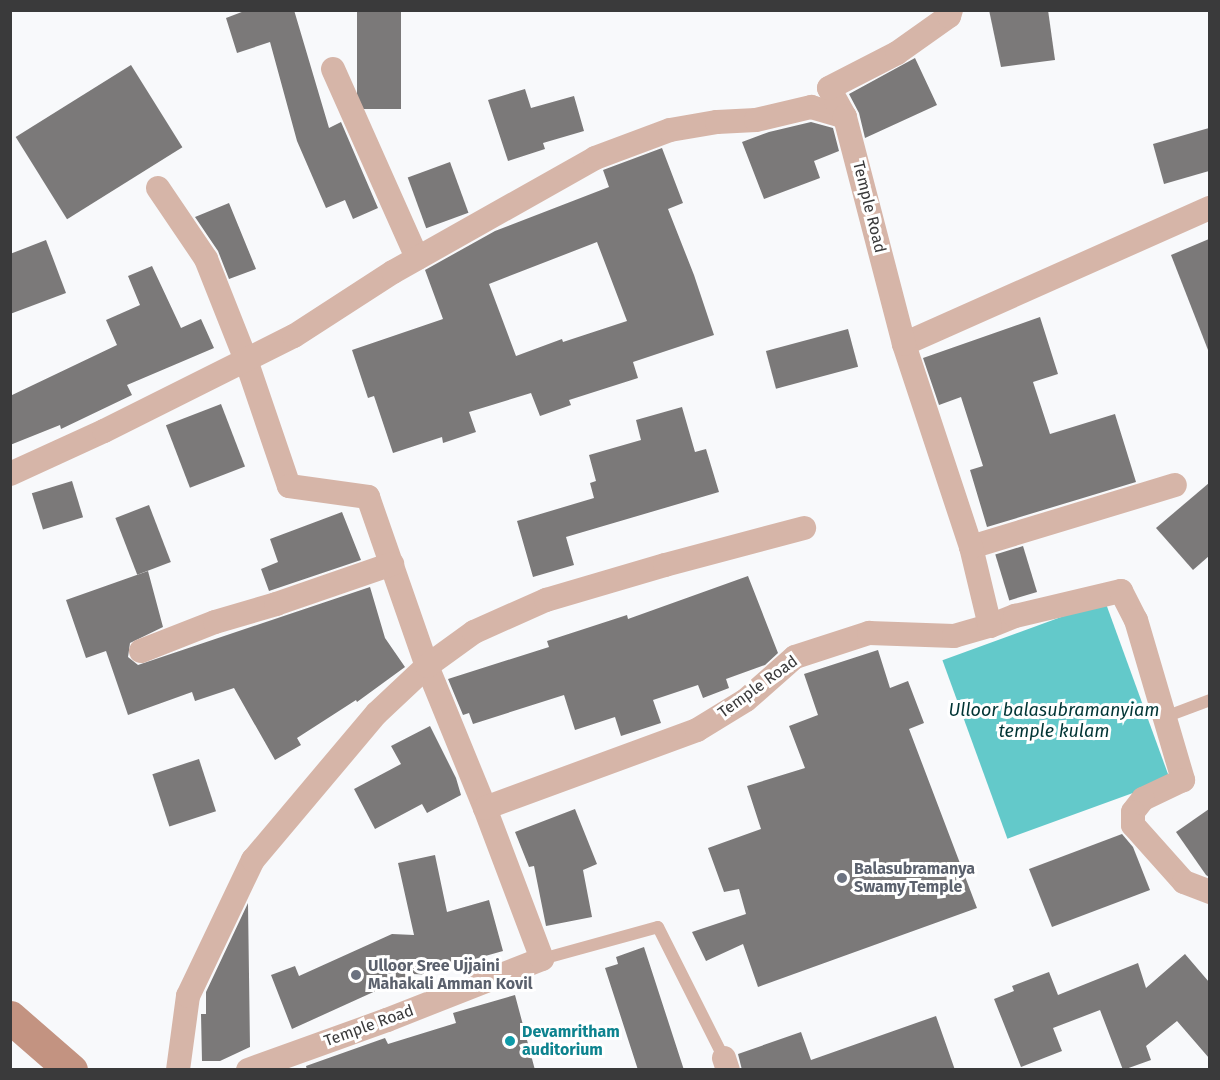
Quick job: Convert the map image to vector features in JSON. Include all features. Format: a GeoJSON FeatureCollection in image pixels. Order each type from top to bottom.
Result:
{"type":"FeatureCollection","features":[{"type":"Feature","properties":{"kind":"street","name":"Temple Road"},"geometry":{"type":"LineString","coordinates":[[485,808],[697,730],[746,700],[795,657],[869,633],[954,636],[990,626],[971,547],[904,344],[845,117],[829,88],[897,53],[949,16],[951,10]]}},
{"type":"Feature","properties":{"kind":"street"},"geometry":{"type":"LineString","coordinates":[[333,69],[417,258]]}},
{"type":"Feature","properties":{"kind":"street"},"geometry":{"type":"LineString","coordinates":[[10,474],[104,431],[294,336],[417,258],[595,158],[669,130],[717,122],[756,120],[811,107],[845,117]]}},
{"type":"Feature","properties":{"kind":"street"},"geometry":{"type":"LineString","coordinates":[[158,188],[206,259],[246,360],[289,486],[368,497],[427,666],[485,808],[542,959]]}},
{"type":"Feature","properties":{"kind":"street"},"geometry":{"type":"LineString","coordinates":[[904,344],[1208,211]]}},
{"type":"Feature","properties":{"kind":"street"},"geometry":{"type":"LineString","coordinates":[[971,547],[1175,485]]}},
{"type":"Feature","properties":{"kind":"street"},"geometry":{"type":"LineString","coordinates":[[178,1070],[188,996],[253,860],[377,713],[427,666],[474,632],[546,600],[664,565],[804,528]]}},
{"type":"Feature","properties":{"kind":"street"},"geometry":{"type":"LineString","coordinates":[[141,651],[215,622],[276,604],[392,564]]}},
{"type":"Feature","properties":{"kind":"street"},"geometry":{"type":"LineString","coordinates":[[990,626],[1015,616],[1122,591],[1136,620],[1183,780],[1143,799],[1133,812],[1133,825],[1184,882],[1209,892]]}},
{"type":"Feature","properties":{"kind":"street","name":"Temple Road"},"geometry":{"type":"LineString","coordinates":[[248,1070],[387,1020],[542,959]]}},
{"type":"Feature","properties":{"kind":"street"},"geometry":{"type":"LineString","coordinates":[[10,1017],[71,1070]]}},
{"type":"Feature","properties":{"kind":"lane"},"geometry":{"type":"LineString","coordinates":[[1165,717],[1209,700]]}},
{"type":"Feature","properties":{"kind":"lane"},"geometry":{"type":"LineString","coordinates":[[542,959],[658,927],[726,1064]]}},
{"type":"Feature","properties":{"kind":"water","name":"Ulloor balasubramanyiam temple kulam"},"geometry":{"type":"Polygon","coordinates":[[[1105,601],[1170,780],[1007,839],[942,660],[1105,601]]]}},
{"type":"Feature","properties":{"kind":"building"},"geometry":{"type":"Polygon","coordinates":[[[247,10],[294,10],[329,128],[341,122],[378,208],[353,219],[345,200],[326,208],[297,141],[270,42],[237,53],[226,18],[247,10]]]}},
{"type":"Feature","properties":{"kind":"building"},"geometry":{"type":"Polygon","coordinates":[[[357,10],[401,10],[401,109],[357,109],[357,10]]]}},
{"type":"Feature","properties":{"kind":"building"},"geometry":{"type":"Polygon","coordinates":[[[989,10],[1048,10],[1055,60],[1001,67],[989,10]]]}},
{"type":"Feature","properties":{"kind":"building"},"geometry":{"type":"Polygon","coordinates":[[[915,58],[937,105],[865,138],[859,113],[849,94],[915,58]]]}},
{"type":"Feature","properties":{"kind":"building"},"geometry":{"type":"Polygon","coordinates":[[[131,65],[182,147],[67,219],[16,137],[131,65]]]}},
{"type":"Feature","properties":{"kind":"building"},"geometry":{"type":"Polygon","coordinates":[[[525,89],[531,108],[574,96],[584,131],[543,143],[545,149],[508,161],[488,100],[525,89]]]}},
{"type":"Feature","properties":{"kind":"building"},"geometry":{"type":"Polygon","coordinates":[[[811,122],[833,128],[839,151],[814,161],[820,178],[764,199],[742,142],[769,132],[811,122]]]}},
{"type":"Feature","properties":{"kind":"building"},"geometry":{"type":"Polygon","coordinates":[[[1209,128],[1209,171],[1164,184],[1153,144],[1209,128]]]}},
{"type":"Feature","properties":{"kind":"building"},"geometry":{"type":"Polygon","coordinates":[[[662,148],[683,203],[668,209],[714,335],[633,362],[638,378],[569,400],[571,405],[540,416],[531,393],[469,412],[476,432],[443,443],[442,437],[393,453],[374,396],[368,398],[352,350],[443,319],[425,270],[495,231],[609,187],[603,170],[662,148]],[[597,242],[489,284],[516,356],[562,339],[563,342],[627,321],[597,242]]]}},
{"type":"Feature","properties":{"kind":"building"},"geometry":{"type":"Polygon","coordinates":[[[450,162],[468,213],[426,228],[408,177],[450,162]]]}},
{"type":"Feature","properties":{"kind":"building"},"geometry":{"type":"Polygon","coordinates":[[[229,203],[256,269],[229,279],[218,251],[195,217],[229,203]]]}},
{"type":"Feature","properties":{"kind":"building"},"geometry":{"type":"Polygon","coordinates":[[[1209,239],[1209,350],[1208,350],[1171,255],[1209,239]]]}},
{"type":"Feature","properties":{"kind":"building"},"geometry":{"type":"Polygon","coordinates":[[[46,240],[66,293],[10,314],[10,254],[46,240]]]}},
{"type":"Feature","properties":{"kind":"building"},"geometry":{"type":"Polygon","coordinates":[[[152,266],[181,328],[201,319],[214,348],[127,385],[132,395],[61,429],[60,425],[10,445],[10,396],[117,345],[106,320],[140,305],[128,276],[152,266]]]}},
{"type":"Feature","properties":{"kind":"building"},"geometry":{"type":"Polygon","coordinates":[[[1040,317],[1058,374],[1033,382],[1050,434],[1115,414],[1136,482],[987,527],[970,470],[983,466],[961,397],[939,405],[923,358],[1040,317]]]}},
{"type":"Feature","properties":{"kind":"building"},"geometry":{"type":"Polygon","coordinates":[[[848,329],[858,367],[776,389],[766,351],[848,329]]]}},
{"type":"Feature","properties":{"kind":"building"},"geometry":{"type":"Polygon","coordinates":[[[221,404],[245,467],[190,488],[166,425],[221,404]]]}},
{"type":"Feature","properties":{"kind":"building"},"geometry":{"type":"Polygon","coordinates":[[[682,407],[695,452],[706,449],[719,492],[566,537],[574,565],[533,577],[517,521],[594,498],[590,483],[596,481],[589,455],[641,440],[636,420],[682,407]]]}},
{"type":"Feature","properties":{"kind":"building"},"geometry":{"type":"Polygon","coordinates":[[[72,481],[83,517],[43,530],[32,493],[72,481]]]}},
{"type":"Feature","properties":{"kind":"building"},"geometry":{"type":"Polygon","coordinates":[[[1209,483],[1209,556],[1193,570],[1156,528],[1209,483]]]}},
{"type":"Feature","properties":{"kind":"building"},"geometry":{"type":"Polygon","coordinates":[[[149,505],[171,562],[137,575],[115,518],[149,505]]]}},
{"type":"Feature","properties":{"kind":"building"},"geometry":{"type":"Polygon","coordinates":[[[342,512],[361,560],[269,591],[261,569],[278,562],[270,539],[342,512]]]}},
{"type":"Feature","properties":{"kind":"building"},"geometry":{"type":"Polygon","coordinates":[[[1023,546],[1037,592],[1009,600],[995,554],[1023,546]]]}},
{"type":"Feature","properties":{"kind":"building"},"geometry":{"type":"Polygon","coordinates":[[[148,571],[163,627],[130,643],[128,657],[138,665],[370,587],[385,638],[405,667],[357,702],[356,700],[297,738],[301,745],[275,760],[234,688],[195,701],[192,692],[128,715],[106,651],[86,658],[66,600],[148,571]]]}},
{"type":"Feature","properties":{"kind":"building"},"geometry":{"type":"Polygon","coordinates":[[[748,576],[778,653],[765,665],[726,679],[729,688],[703,698],[698,685],[653,700],[661,723],[621,736],[615,717],[575,730],[564,695],[473,724],[469,713],[463,715],[448,679],[549,647],[547,641],[627,615],[628,619],[748,576]]]}},
{"type":"Feature","properties":{"kind":"building","name":"Balasubramanya Swamy Temple"},"geometry":{"type":"Polygon","coordinates":[[[878,650],[890,688],[908,681],[924,723],[909,729],[977,908],[758,987],[743,944],[706,961],[692,932],[746,914],[739,889],[724,892],[708,848],[761,829],[747,786],[805,768],[789,726],[818,715],[804,674],[878,650]]]}},
{"type":"Feature","properties":{"kind":"building"},"geometry":{"type":"Polygon","coordinates":[[[430,726],[456,778],[461,795],[427,813],[422,804],[375,829],[354,789],[401,764],[391,746],[430,726]]]}},
{"type":"Feature","properties":{"kind":"building"},"geometry":{"type":"Polygon","coordinates":[[[199,759],[216,811],[169,826],[152,774],[199,759]]]}},
{"type":"Feature","properties":{"kind":"building"},"geometry":{"type":"Polygon","coordinates":[[[575,809],[597,864],[583,870],[592,917],[546,926],[534,866],[529,867],[515,832],[575,809]]]}},
{"type":"Feature","properties":{"kind":"building"},"geometry":{"type":"Polygon","coordinates":[[[1209,809],[1209,877],[1176,832],[1209,809]]]}},
{"type":"Feature","properties":{"kind":"building"},"geometry":{"type":"Polygon","coordinates":[[[1122,834],[1133,847],[1150,890],[1052,927],[1029,869],[1122,834]]]}},
{"type":"Feature","properties":{"kind":"building"},"geometry":{"type":"Polygon","coordinates":[[[435,855],[447,912],[489,900],[503,951],[432,971],[432,975],[413,974],[292,1029],[271,975],[295,966],[299,976],[392,934],[414,935],[398,863],[435,855]]]}},
{"type":"Feature","properties":{"kind":"building"},"geometry":{"type":"Polygon","coordinates":[[[248,903],[250,1047],[220,1061],[202,1061],[201,1014],[206,1014],[206,992],[248,903]]]}},
{"type":"Feature","properties":{"kind":"building"},"geometry":{"type":"Polygon","coordinates":[[[644,947],[684,1070],[638,1070],[605,968],[618,964],[616,957],[644,947]]]}},
{"type":"Feature","properties":{"kind":"building"},"geometry":{"type":"Polygon","coordinates":[[[1185,954],[1209,982],[1209,1058],[1177,1021],[1146,1046],[1151,1060],[1123,1070],[1100,1010],[1053,1028],[1062,1051],[1021,1067],[994,999],[1014,991],[1012,986],[1049,972],[1058,995],[1138,963],[1146,988],[1185,954]]]}},
{"type":"Feature","properties":{"kind":"building"},"geometry":{"type":"Polygon","coordinates":[[[515,995],[535,1070],[307,1070],[306,1066],[385,1038],[388,1044],[456,1023],[453,1013],[515,995]]]}},
{"type":"Feature","properties":{"kind":"building"},"geometry":{"type":"Polygon","coordinates":[[[936,1016],[955,1070],[742,1070],[738,1054],[801,1032],[811,1060],[936,1016]]]}},
{"type":"Feature","properties":{"kind":"place","name":"Balasubramanya Swamy Temple"},"geometry":{"type":"Point","coordinates":[842,878]}},
{"type":"Feature","properties":{"kind":"place","name":"Ulloor Sree Ujjaini Mahakali Amman Kovil"},"geometry":{"type":"Point","coordinates":[356,975]}},
{"type":"Feature","properties":{"kind":"place","name":"Devamritham auditorium"},"geometry":{"type":"Point","coordinates":[510,1041]}}]}
